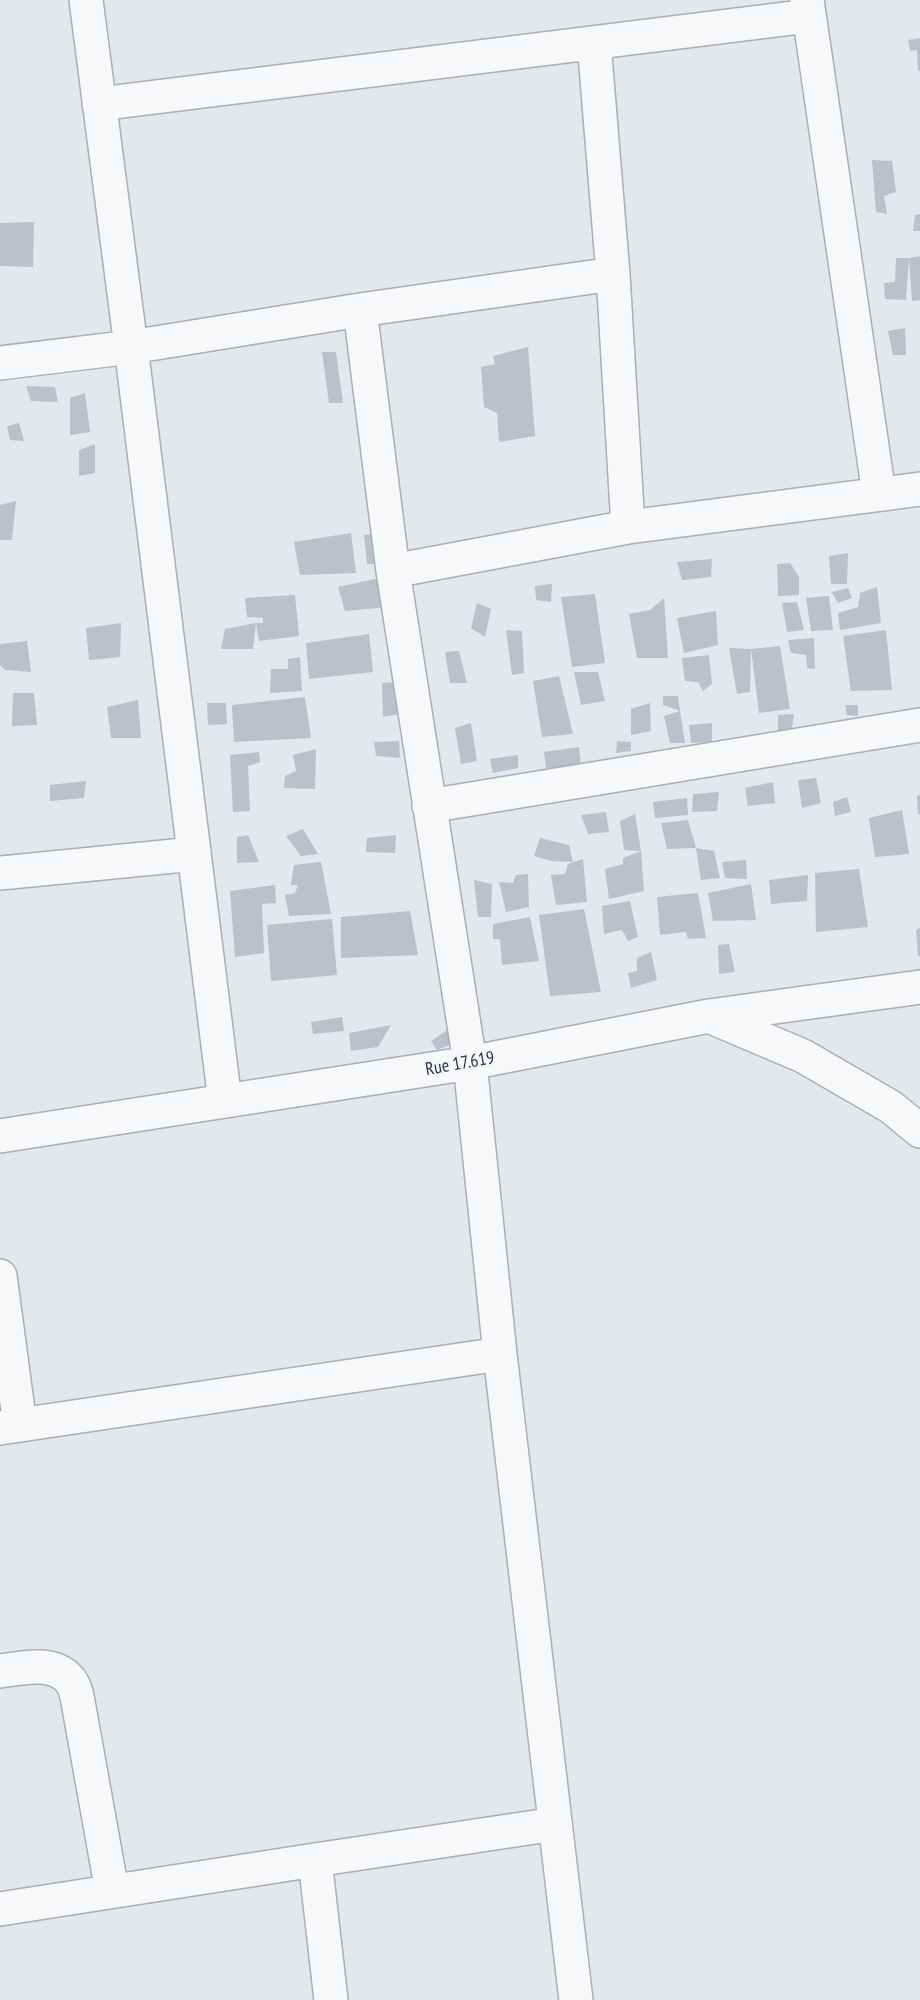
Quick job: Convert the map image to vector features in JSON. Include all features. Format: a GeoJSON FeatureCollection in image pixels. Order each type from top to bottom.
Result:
{"type":"FeatureCollection","features":[{"type":"Feature","properties":{"kind":"street"},"geometry":{"type":"LineString","coordinates":[[86,0],[225,1101]]}},
{"type":"Feature","properties":{"kind":"street"},"geometry":{"type":"LineString","coordinates":[[99,104],[594,43],[808,8],[879,494]]}},
{"type":"Feature","properties":{"kind":"street"},"geometry":{"type":"LineString","coordinates":[[594,43],[613,274],[628,527]]}},
{"type":"Feature","properties":{"kind":"street"},"geometry":{"type":"LineString","coordinates":[[0,363],[131,347],[360,310],[613,274]]}},
{"type":"Feature","properties":{"kind":"street"},"geometry":{"type":"LineString","coordinates":[[360,310],[393,571],[470,1063],[500,1354],[576,2000]]}},
{"type":"Feature","properties":{"kind":"street"},"geometry":{"type":"LineString","coordinates":[[393,571],[628,527],[920,489]]}},
{"type":"Feature","properties":{"kind":"street"},"geometry":{"type":"LineString","coordinates":[[429,806],[920,725]]}},
{"type":"Feature","properties":{"kind":"street"},"geometry":{"type":"LineString","coordinates":[[0,873],[194,854]]}},
{"type":"Feature","properties":{"kind":"street","name":"Rue 17.619"},"geometry":{"type":"LineString","coordinates":[[0,1136],[470,1063],[709,1016],[920,987]]}},
{"type":"Feature","properties":{"kind":"street"},"geometry":{"type":"LineString","coordinates":[[709,1016],[803,1056],[891,1107],[920,1131]]}},
{"type":"Feature","properties":{"kind":"street"},"geometry":{"type":"LineString","coordinates":[[0,1276],[10,1426],[500,1354]]}},
{"type":"Feature","properties":{"kind":"street"},"geometry":{"type":"LineString","coordinates":[[0,1671],[31,1667],[47,1668],[70,1680],[76,1692],[112,1891]]}},
{"type":"Feature","properties":{"kind":"street"},"geometry":{"type":"LineString","coordinates":[[0,1909],[555,1824]]}},
{"type":"Feature","properties":{"kind":"street"},"geometry":{"type":"LineString","coordinates":[[315,1860],[331,2000]]}},
{"type":"Feature","properties":{"kind":"building"},"geometry":{"type":"Polygon","coordinates":[[[920,38],[920,71],[918,71],[917,50],[910,51],[908,40],[920,38]]]}},
{"type":"Feature","properties":{"kind":"building"},"geometry":{"type":"Polygon","coordinates":[[[872,160],[892,161],[896,192],[884,196],[887,214],[876,212],[872,160]]]}},
{"type":"Feature","properties":{"kind":"building"},"geometry":{"type":"Polygon","coordinates":[[[920,214],[920,231],[913,231],[915,215],[920,214]]]}},
{"type":"Feature","properties":{"kind":"building"},"geometry":{"type":"Polygon","coordinates":[[[34,222],[33,267],[0,266],[0,223],[34,222]]]}},
{"type":"Feature","properties":{"kind":"building"},"geometry":{"type":"Polygon","coordinates":[[[920,256],[920,300],[912,301],[909,258],[920,256]]]}},
{"type":"Feature","properties":{"kind":"building"},"geometry":{"type":"Polygon","coordinates":[[[896,258],[909,258],[906,300],[885,299],[884,283],[895,282],[896,258]]]}},
{"type":"Feature","properties":{"kind":"building"},"geometry":{"type":"Polygon","coordinates":[[[905,328],[906,355],[893,355],[888,331],[905,328]]]}},
{"type":"Feature","properties":{"kind":"building"},"geometry":{"type":"Polygon","coordinates":[[[528,347],[535,436],[499,442],[497,413],[484,407],[481,367],[495,364],[493,356],[528,347]]]}},
{"type":"Feature","properties":{"kind":"building"},"geometry":{"type":"Polygon","coordinates":[[[322,352],[336,352],[343,403],[329,403],[322,352]]]}},
{"type":"Feature","properties":{"kind":"building"},"geometry":{"type":"Polygon","coordinates":[[[26,386],[55,387],[58,402],[31,401],[26,386]]]}},
{"type":"Feature","properties":{"kind":"building"},"geometry":{"type":"Polygon","coordinates":[[[85,393],[90,432],[70,435],[70,398],[85,393]]]}},
{"type":"Feature","properties":{"kind":"building"},"geometry":{"type":"Polygon","coordinates":[[[19,423],[24,441],[10,440],[7,426],[19,423]]]}},
{"type":"Feature","properties":{"kind":"building"},"geometry":{"type":"Polygon","coordinates":[[[95,444],[95,473],[79,476],[79,450],[95,444]]]}},
{"type":"Feature","properties":{"kind":"building"},"geometry":{"type":"Polygon","coordinates":[[[16,501],[12,540],[0,540],[0,505],[16,501]]]}},
{"type":"Feature","properties":{"kind":"building"},"geometry":{"type":"Polygon","coordinates":[[[351,533],[356,573],[300,575],[294,542],[351,533]]]}},
{"type":"Feature","properties":{"kind":"building"},"geometry":{"type":"Polygon","coordinates":[[[379,534],[381,564],[367,564],[364,535],[379,534]]]}},
{"type":"Feature","properties":{"kind":"building"},"geometry":{"type":"Polygon","coordinates":[[[848,553],[847,584],[831,584],[829,556],[848,553]]]}},
{"type":"Feature","properties":{"kind":"building"},"geometry":{"type":"Polygon","coordinates":[[[712,559],[711,577],[682,580],[677,562],[712,559]]]}},
{"type":"Feature","properties":{"kind":"building"},"geometry":{"type":"Polygon","coordinates":[[[790,563],[799,577],[799,595],[778,596],[777,564],[790,563]]]}},
{"type":"Feature","properties":{"kind":"building"},"geometry":{"type":"Polygon","coordinates":[[[384,577],[388,607],[345,611],[338,587],[384,577]]]}},
{"type":"Feature","properties":{"kind":"building"},"geometry":{"type":"Polygon","coordinates":[[[552,584],[551,602],[536,600],[535,586],[552,584]]]}},
{"type":"Feature","properties":{"kind":"building"},"geometry":{"type":"Polygon","coordinates":[[[877,587],[881,623],[840,630],[838,613],[858,607],[860,593],[877,587]]]}},
{"type":"Feature","properties":{"kind":"building"},"geometry":{"type":"Polygon","coordinates":[[[848,588],[852,598],[838,603],[832,592],[848,588]]]}},
{"type":"Feature","properties":{"kind":"building"},"geometry":{"type":"Polygon","coordinates":[[[595,594],[605,663],[572,667],[561,597],[595,594]]]}},
{"type":"Feature","properties":{"kind":"building"},"geometry":{"type":"Polygon","coordinates":[[[295,595],[299,636],[259,641],[256,623],[263,623],[263,618],[247,617],[245,598],[295,595]]]}},
{"type":"Feature","properties":{"kind":"building"},"geometry":{"type":"Polygon","coordinates":[[[829,596],[833,630],[811,631],[806,598],[829,596]]]}},
{"type":"Feature","properties":{"kind":"building"},"geometry":{"type":"Polygon","coordinates":[[[664,598],[668,658],[637,658],[629,614],[650,610],[664,598]]]}},
{"type":"Feature","properties":{"kind":"building"},"geometry":{"type":"Polygon","coordinates":[[[797,602],[804,630],[787,632],[782,603],[797,602]]]}},
{"type":"Feature","properties":{"kind":"building"},"geometry":{"type":"Polygon","coordinates":[[[477,603],[491,609],[485,637],[471,628],[477,603]]]}},
{"type":"Feature","properties":{"kind":"building"},"geometry":{"type":"Polygon","coordinates":[[[716,611],[718,645],[684,653],[677,618],[716,611]]]}},
{"type":"Feature","properties":{"kind":"building"},"geometry":{"type":"Polygon","coordinates":[[[121,623],[120,657],[89,660],[86,628],[121,623]]]}},
{"type":"Feature","properties":{"kind":"building"},"geometry":{"type":"Polygon","coordinates":[[[256,623],[253,649],[221,649],[225,629],[256,623]]]}},
{"type":"Feature","properties":{"kind":"building"},"geometry":{"type":"Polygon","coordinates":[[[506,630],[522,631],[524,673],[512,675],[506,630]]]}},
{"type":"Feature","properties":{"kind":"building"},"geometry":{"type":"Polygon","coordinates":[[[886,630],[892,690],[851,691],[843,636],[886,630]]]}},
{"type":"Feature","properties":{"kind":"building"},"geometry":{"type":"Polygon","coordinates":[[[369,634],[373,672],[309,679],[306,643],[369,634]]]}},
{"type":"Feature","properties":{"kind":"building"},"geometry":{"type":"Polygon","coordinates":[[[814,638],[815,669],[807,668],[806,655],[791,653],[788,640],[814,638]]]}},
{"type":"Feature","properties":{"kind":"building"},"geometry":{"type":"Polygon","coordinates":[[[27,641],[31,672],[5,670],[0,665],[0,644],[27,641]]]}},
{"type":"Feature","properties":{"kind":"building"},"geometry":{"type":"Polygon","coordinates":[[[780,646],[790,709],[759,713],[751,649],[780,646]]]}},
{"type":"Feature","properties":{"kind":"building"},"geometry":{"type":"Polygon","coordinates":[[[729,648],[751,649],[750,692],[737,694],[729,648]]]}},
{"type":"Feature","properties":{"kind":"building"},"geometry":{"type":"Polygon","coordinates":[[[459,651],[467,683],[450,683],[445,652],[459,651]]]}},
{"type":"Feature","properties":{"kind":"building"},"geometry":{"type":"Polygon","coordinates":[[[709,655],[712,684],[703,691],[698,682],[685,681],[682,658],[709,655]]]}},
{"type":"Feature","properties":{"kind":"building"},"geometry":{"type":"Polygon","coordinates":[[[300,657],[302,691],[270,693],[271,669],[288,669],[288,659],[300,657]]]}},
{"type":"Feature","properties":{"kind":"building"},"geometry":{"type":"Polygon","coordinates":[[[574,672],[598,672],[605,701],[581,705],[574,672]]]}},
{"type":"Feature","properties":{"kind":"building"},"geometry":{"type":"Polygon","coordinates":[[[559,676],[573,734],[542,737],[533,681],[559,676]]]}},
{"type":"Feature","properties":{"kind":"building"},"geometry":{"type":"Polygon","coordinates":[[[396,682],[399,714],[383,717],[382,683],[396,682]]]}},
{"type":"Feature","properties":{"kind":"building"},"geometry":{"type":"Polygon","coordinates":[[[13,693],[34,693],[37,725],[12,726],[13,693]]]}},
{"type":"Feature","properties":{"kind":"building"},"geometry":{"type":"Polygon","coordinates":[[[663,696],[678,696],[680,711],[663,705],[663,696]]]}},
{"type":"Feature","properties":{"kind":"building"},"geometry":{"type":"Polygon","coordinates":[[[305,697],[311,738],[234,742],[232,705],[305,697]]]}},
{"type":"Feature","properties":{"kind":"building"},"geometry":{"type":"Polygon","coordinates":[[[138,700],[141,738],[111,738],[107,707],[138,700]]]}},
{"type":"Feature","properties":{"kind":"building"},"geometry":{"type":"Polygon","coordinates":[[[207,703],[226,703],[227,724],[208,725],[207,703]]]}},
{"type":"Feature","properties":{"kind":"building"},"geometry":{"type":"Polygon","coordinates":[[[650,703],[651,731],[631,735],[631,709],[650,703]]]}},
{"type":"Feature","properties":{"kind":"building"},"geometry":{"type":"Polygon","coordinates":[[[845,705],[858,705],[858,716],[847,715],[845,705]]]}},
{"type":"Feature","properties":{"kind":"building"},"geometry":{"type":"Polygon","coordinates":[[[680,711],[685,743],[670,743],[664,716],[680,711]]]}},
{"type":"Feature","properties":{"kind":"building"},"geometry":{"type":"Polygon","coordinates":[[[794,714],[792,728],[778,731],[778,715],[794,714]]]}},
{"type":"Feature","properties":{"kind":"building"},"geometry":{"type":"Polygon","coordinates":[[[471,723],[477,761],[461,764],[455,728],[471,723]]]}},
{"type":"Feature","properties":{"kind":"building"},"geometry":{"type":"Polygon","coordinates":[[[712,723],[712,742],[691,743],[689,725],[712,723]]]}},
{"type":"Feature","properties":{"kind":"building"},"geometry":{"type":"Polygon","coordinates":[[[399,741],[400,758],[376,756],[374,742],[399,741]]]}},
{"type":"Feature","properties":{"kind":"building"},"geometry":{"type":"Polygon","coordinates":[[[617,741],[631,742],[631,751],[616,753],[617,741]]]}},
{"type":"Feature","properties":{"kind":"building"},"geometry":{"type":"Polygon","coordinates":[[[579,747],[581,767],[546,768],[544,752],[579,747]]]}},
{"type":"Feature","properties":{"kind":"building"},"geometry":{"type":"Polygon","coordinates":[[[316,749],[315,789],[284,788],[285,776],[296,771],[293,755],[316,749]]]}},
{"type":"Feature","properties":{"kind":"building"},"geometry":{"type":"Polygon","coordinates":[[[259,752],[260,762],[248,766],[250,811],[233,812],[230,755],[259,752]]]}},
{"type":"Feature","properties":{"kind":"building"},"geometry":{"type":"Polygon","coordinates":[[[518,755],[518,768],[493,773],[490,759],[518,755]]]}},
{"type":"Feature","properties":{"kind":"building"},"geometry":{"type":"Polygon","coordinates":[[[816,778],[821,803],[802,808],[798,780],[816,778]]]}},
{"type":"Feature","properties":{"kind":"building"},"geometry":{"type":"Polygon","coordinates":[[[86,781],[84,798],[50,801],[50,785],[86,781]]]}},
{"type":"Feature","properties":{"kind":"building"},"geometry":{"type":"Polygon","coordinates":[[[773,782],[775,803],[748,806],[745,788],[773,782]]]}},
{"type":"Feature","properties":{"kind":"building"},"geometry":{"type":"Polygon","coordinates":[[[719,792],[717,811],[692,812],[693,794],[719,792]]]}},
{"type":"Feature","properties":{"kind":"building"},"geometry":{"type":"Polygon","coordinates":[[[920,795],[920,814],[918,814],[917,796],[920,795]]]}},
{"type":"Feature","properties":{"kind":"building"},"geometry":{"type":"Polygon","coordinates":[[[847,797],[851,812],[835,816],[833,802],[847,797]]]}},
{"type":"Feature","properties":{"kind":"building"},"geometry":{"type":"Polygon","coordinates":[[[687,798],[688,815],[655,818],[653,802],[687,798]]]}},
{"type":"Feature","properties":{"kind":"building"},"geometry":{"type":"Polygon","coordinates":[[[902,810],[909,854],[875,857],[869,818],[902,810]]]}},
{"type":"Feature","properties":{"kind":"building"},"geometry":{"type":"Polygon","coordinates":[[[606,812],[609,832],[588,834],[581,815],[606,812]]]}},
{"type":"Feature","properties":{"kind":"building"},"geometry":{"type":"Polygon","coordinates":[[[635,814],[641,851],[624,850],[620,821],[635,814]]]}},
{"type":"Feature","properties":{"kind":"building"},"geometry":{"type":"Polygon","coordinates":[[[688,820],[696,848],[667,849],[661,823],[688,820]]]}},
{"type":"Feature","properties":{"kind":"building"},"geometry":{"type":"Polygon","coordinates":[[[303,829],[318,854],[301,856],[286,836],[303,829]]]}},
{"type":"Feature","properties":{"kind":"building"},"geometry":{"type":"Polygon","coordinates":[[[248,835],[259,862],[237,863],[237,837],[248,835]]]}},
{"type":"Feature","properties":{"kind":"building"},"geometry":{"type":"Polygon","coordinates":[[[396,835],[395,853],[366,852],[367,838],[396,835]]]}},
{"type":"Feature","properties":{"kind":"building"},"geometry":{"type":"Polygon","coordinates":[[[540,838],[569,845],[573,862],[552,861],[534,856],[540,838]]]}},
{"type":"Feature","properties":{"kind":"building"},"geometry":{"type":"Polygon","coordinates":[[[696,848],[714,851],[720,878],[701,880],[696,848]]]}},
{"type":"Feature","properties":{"kind":"building"},"geometry":{"type":"Polygon","coordinates":[[[641,851],[644,891],[609,899],[605,869],[623,864],[623,858],[641,851]]]}},
{"type":"Feature","properties":{"kind":"building"},"geometry":{"type":"Polygon","coordinates":[[[583,859],[587,902],[556,905],[551,875],[565,874],[568,864],[583,859]]]}},
{"type":"Feature","properties":{"kind":"building"},"geometry":{"type":"Polygon","coordinates":[[[746,860],[747,879],[725,878],[722,862],[746,860]]]}},
{"type":"Feature","properties":{"kind":"building"},"geometry":{"type":"Polygon","coordinates":[[[321,862],[331,914],[289,916],[285,895],[295,893],[298,885],[291,885],[294,865],[321,862]]]}},
{"type":"Feature","properties":{"kind":"building"},"geometry":{"type":"Polygon","coordinates":[[[859,869],[868,927],[816,932],[815,873],[859,869]]]}},
{"type":"Feature","properties":{"kind":"building"},"geometry":{"type":"Polygon","coordinates":[[[528,874],[529,907],[506,912],[499,882],[513,883],[516,875],[528,874]]]}},
{"type":"Feature","properties":{"kind":"building"},"geometry":{"type":"Polygon","coordinates":[[[808,875],[807,901],[771,904],[769,880],[808,875]]]}},
{"type":"Feature","properties":{"kind":"building"},"geometry":{"type":"Polygon","coordinates":[[[474,880],[492,884],[491,917],[478,917],[474,880]]]}},
{"type":"Feature","properties":{"kind":"building"},"geometry":{"type":"Polygon","coordinates":[[[751,884],[756,920],[713,921],[708,893],[751,884]]]}},
{"type":"Feature","properties":{"kind":"building"},"geometry":{"type":"Polygon","coordinates":[[[275,885],[276,903],[262,904],[264,953],[235,957],[230,891],[275,885]]]}},
{"type":"Feature","properties":{"kind":"building"},"geometry":{"type":"Polygon","coordinates":[[[698,893],[706,938],[688,939],[686,932],[660,935],[657,897],[698,893]]]}},
{"type":"Feature","properties":{"kind":"building"},"geometry":{"type":"Polygon","coordinates":[[[630,901],[638,937],[628,941],[622,930],[604,934],[602,906],[630,901]]]}},
{"type":"Feature","properties":{"kind":"building"},"geometry":{"type":"Polygon","coordinates":[[[584,909],[601,992],[550,996],[539,915],[584,909]]]}},
{"type":"Feature","properties":{"kind":"building"},"geometry":{"type":"Polygon","coordinates":[[[410,911],[418,955],[341,958],[341,917],[410,911]]]}},
{"type":"Feature","properties":{"kind":"building"},"geometry":{"type":"Polygon","coordinates":[[[530,917],[539,961],[502,965],[500,939],[493,939],[493,924],[530,917]]]}},
{"type":"Feature","properties":{"kind":"building"},"geometry":{"type":"Polygon","coordinates":[[[332,919],[337,975],[271,981],[267,925],[332,919]]]}},
{"type":"Feature","properties":{"kind":"building"},"geometry":{"type":"Polygon","coordinates":[[[920,928],[920,956],[918,956],[916,930],[920,928]]]}},
{"type":"Feature","properties":{"kind":"building"},"geometry":{"type":"Polygon","coordinates":[[[729,944],[735,972],[719,974],[718,945],[729,944]]]}},
{"type":"Feature","properties":{"kind":"building"},"geometry":{"type":"Polygon","coordinates":[[[651,952],[657,980],[631,988],[628,973],[637,971],[637,958],[651,952]]]}},
{"type":"Feature","properties":{"kind":"building"},"geometry":{"type":"Polygon","coordinates":[[[342,1017],[344,1031],[313,1034],[311,1022],[342,1017]]]}},
{"type":"Feature","properties":{"kind":"building"},"geometry":{"type":"Polygon","coordinates":[[[391,1025],[378,1047],[351,1051],[349,1033],[391,1025]]]}},
{"type":"Feature","properties":{"kind":"building"},"geometry":{"type":"Polygon","coordinates":[[[452,1027],[457,1042],[437,1050],[431,1041],[452,1027]]]}}]}
